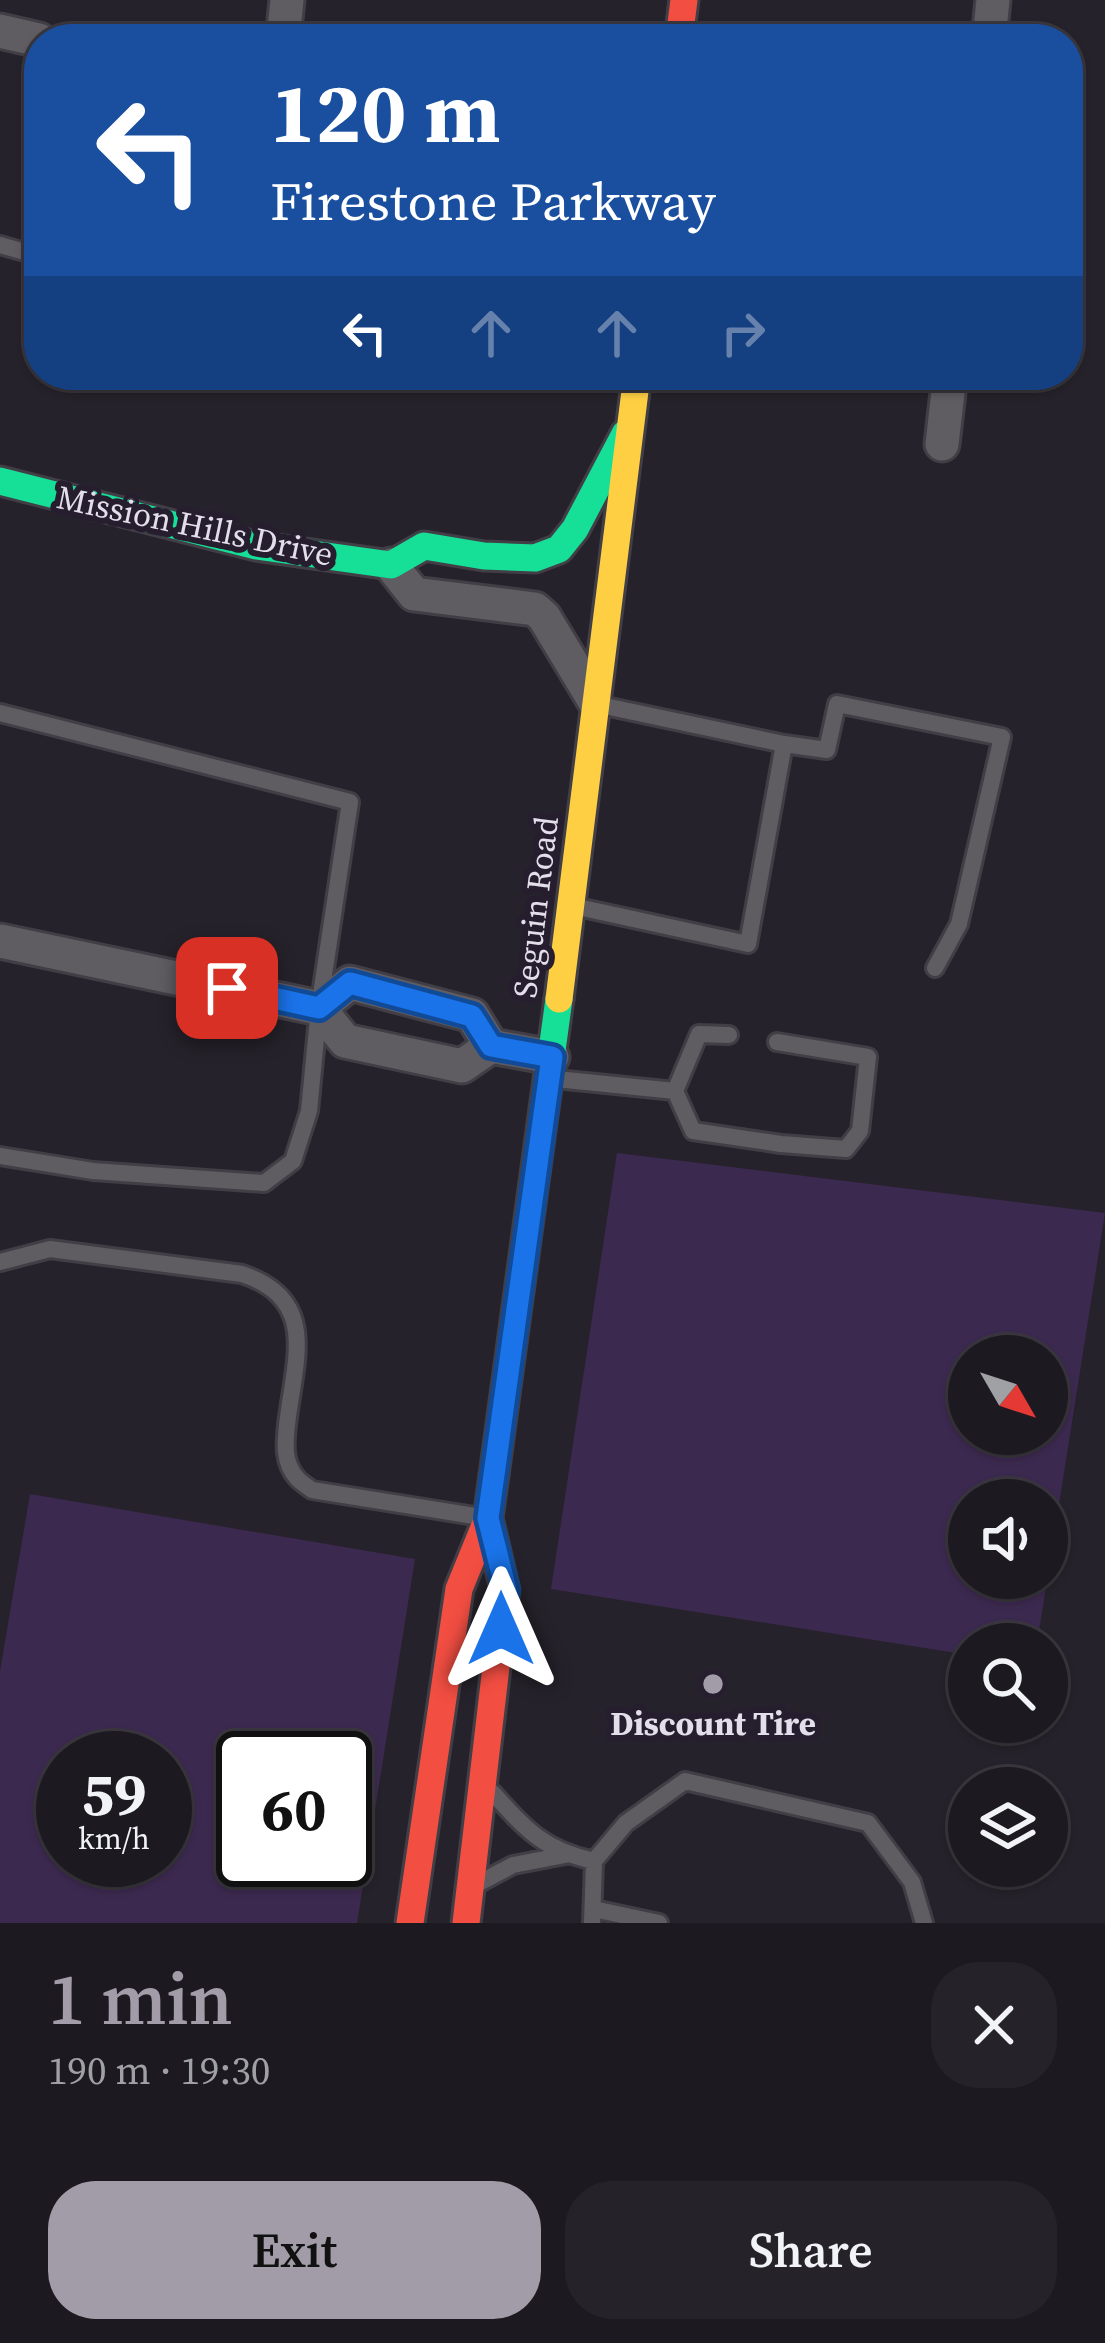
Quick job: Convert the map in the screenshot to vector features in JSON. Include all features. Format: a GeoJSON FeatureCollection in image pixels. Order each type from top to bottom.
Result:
{"type":"FeatureCollection","features":[{"type":"Feature","properties":{"kind":"main road","name":"Seguin Road"},"geometry":{"type":"LineString","coordinates":[[410,1923],[459,1589],[488,1518],[551,1067],[635,390]]}},
{"type":"Feature","properties":{"kind":"main road","name":"Mission Hills Drive"},"geometry":{"type":"LineString","coordinates":[[0,481],[256,546],[391,565],[424,546],[535,558],[560,549],[575,530],[632,422]]}},
{"type":"Feature","properties":{"kind":"main road","name":"Seguin Road"},"geometry":{"type":"LineString","coordinates":[[466,1923],[506,1590],[488,1518]]}},
{"type":"Feature","properties":{"kind":"street"},"geometry":{"type":"LineString","coordinates":[[942,444],[948,390]]}},
{"type":"Feature","properties":{"kind":"street","name":"Mission Hills Drive"},"geometry":{"type":"LineString","coordinates":[[391,565],[414,594],[535,609],[597,704]]}},
{"type":"Feature","properties":{"kind":"street"},"geometry":{"type":"LineString","coordinates":[[0,941],[319,1008],[345,1041],[462,1066],[491,1046]]}},
{"type":"Feature","properties":{"kind":"street"},"geometry":{"type":"LineString","coordinates":[[319,1008],[350,983],[472,1016],[491,1046],[551,1067]]}},
{"type":"Feature","properties":{"kind":"lane"},"geometry":{"type":"LineString","coordinates":[[597,704],[826,750],[836,704],[1002,737],[959,924],[934,968]]}},
{"type":"Feature","properties":{"kind":"lane"},"geometry":{"type":"LineString","coordinates":[[0,713],[350,802],[319,1008],[309,1111],[293,1161],[264,1183],[93,1171],[0,1156]]}},
{"type":"Feature","properties":{"kind":"lane"},"geometry":{"type":"LineString","coordinates":[[571,905],[748,944],[784,744]]}},
{"type":"Feature","properties":{"kind":"lane"},"geometry":{"type":"LineString","coordinates":[[729,1036],[699,1034],[675,1091],[693,1131],[846,1149],[860,1131],[868,1057],[777,1042]]}},
{"type":"Feature","properties":{"kind":"lane"},"geometry":{"type":"LineString","coordinates":[[551,1067],[675,1091]]}},
{"type":"Feature","properties":{"kind":"lane"},"geometry":{"type":"LineString","coordinates":[[0,1262],[50,1249],[242,1274],[266,1282],[288,1304],[298,1330],[284,1450],[295,1477],[312,1490],[488,1518]]}},
{"type":"Feature","properties":{"kind":"lane"},"geometry":{"type":"LineString","coordinates":[[483,1781],[523,1828],[565,1855],[594,1861]]}},
{"type":"Feature","properties":{"kind":"lane"},"geometry":{"type":"LineString","coordinates":[[659,1923],[593,1916],[594,1861],[626,1823],[685,1781],[868,1823],[912,1882],[925,1923]]}},
{"type":"Feature","properties":{"kind":"lane"},"geometry":{"type":"LineString","coordinates":[[470,1888],[513,1865],[565,1855]]}},
{"type":"Feature","properties":{"kind":"shaded area"},"geometry":{"type":"Polygon","coordinates":[[[617,1153],[1105,1213],[1068,1448],[1068,1335],[948,1335],[948,1455],[1067,1455],[1063,1479],[948,1479],[948,1599],[1044,1599],[1040,1623],[948,1623],[948,1652],[551,1589],[617,1153]]]}},
{"type":"Feature","properties":{"kind":"shaded area"},"geometry":{"type":"Polygon","coordinates":[[[30,1494],[415,1559],[372,1829],[372,1731],[216,1731],[216,1887],[363,1887],[357,1923],[0,1923],[0,1671],[30,1494]]]}},
{"type":"Feature","properties":{"kind":"traffic: fast"},"geometry":{"type":"LineString","coordinates":[[0,481],[256,546],[391,565],[424,546],[535,558],[559,549],[575,529],[625,434]]}},
{"type":"Feature","properties":{"kind":"traffic: fast"},"geometry":{"type":"LineString","coordinates":[[494,1475],[559,999]]}},
{"type":"Feature","properties":{"kind":"traffic: slow"},"geometry":{"type":"LineString","coordinates":[[559,999],[635,390]]}},
{"type":"Feature","properties":{"kind":"traffic: jam"},"geometry":{"type":"LineString","coordinates":[[681,24],[684,0]]}},
{"type":"Feature","properties":{"kind":"traffic: jam"},"geometry":{"type":"LineString","coordinates":[[410,1923],[459,1589],[488,1518],[494,1475]]}},
{"type":"Feature","properties":{"kind":"traffic: jam"},"geometry":{"type":"LineString","coordinates":[[466,1923],[505,1590],[488,1518]]}},
{"type":"Feature","properties":{"kind":"place","name":"Discount Tire"},"geometry":{"type":"Point","coordinates":[713,1684]}},
{"type":"Feature","properties":{"kind":"route"},"geometry":{"type":"LineString","coordinates":[[227,988],[319,1008],[350,983],[472,1016],[491,1046],[552,1057],[488,1518],[506,1590],[501,1629]]}}]}
